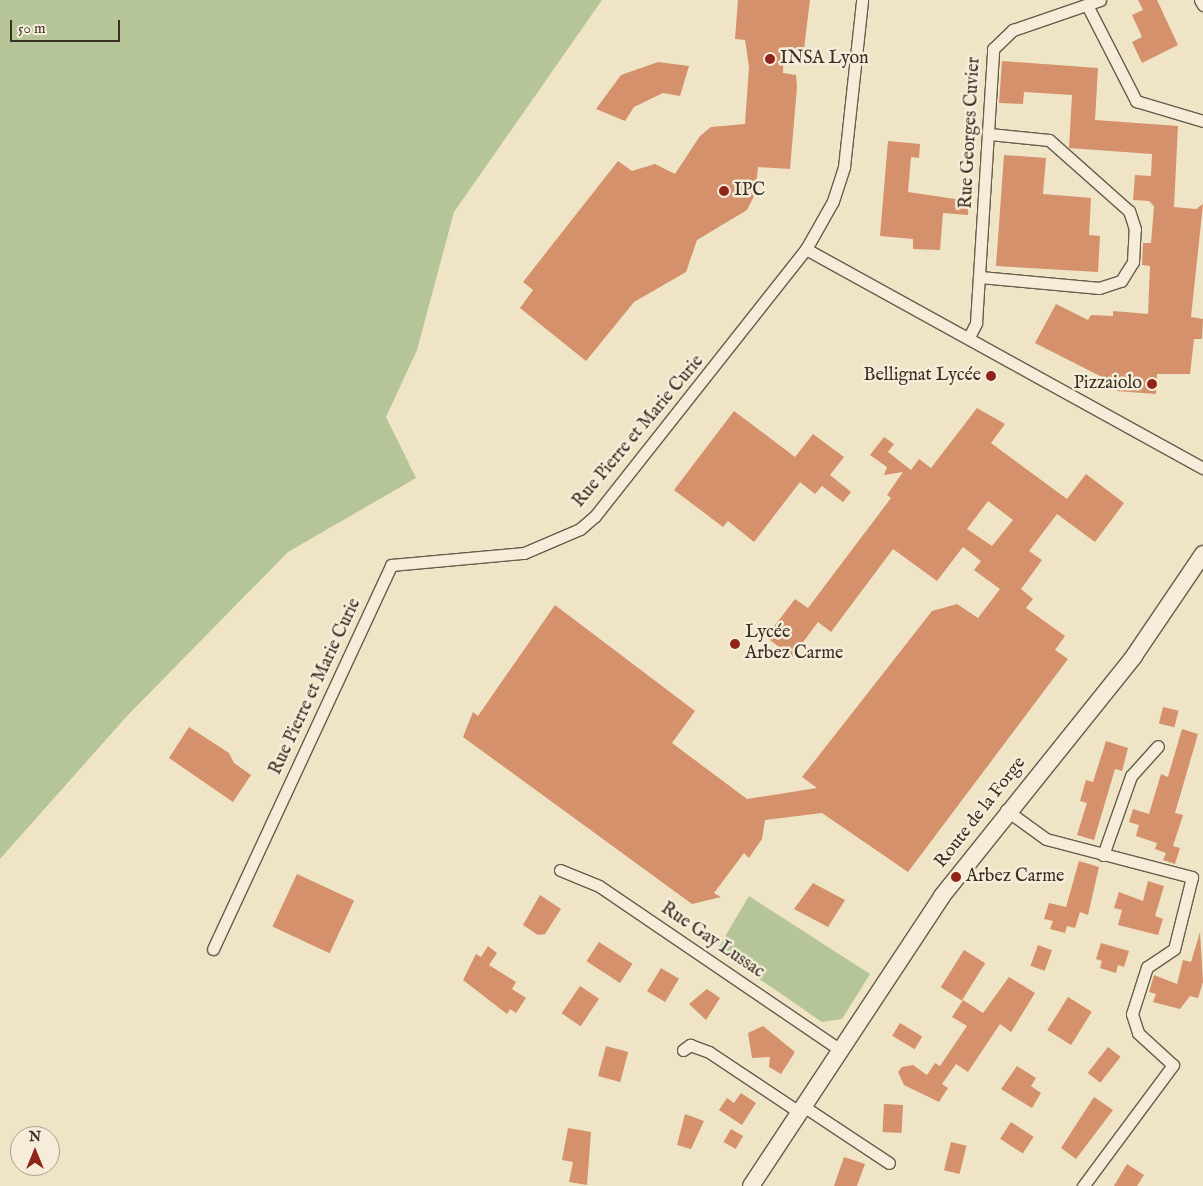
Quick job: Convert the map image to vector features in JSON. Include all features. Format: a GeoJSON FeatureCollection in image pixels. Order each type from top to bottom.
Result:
{"type":"FeatureCollection","features":[{"type":"Feature","properties":{"kind":"main road","name":"Route de la Forge"},"geometry":{"type":"LineString","coordinates":[[751,1186],[929,915],[1006,810],[1134,656],[1203,554]]}},
{"type":"Feature","properties":{"kind":"street"},"geometry":{"type":"LineString","coordinates":[[862,0],[844,167],[833,201],[806,249],[1203,468]]}},
{"type":"Feature","properties":{"kind":"street","name":"Rue Georges Cuvier"},"geometry":{"type":"LineString","coordinates":[[968,337],[976,323],[980,277],[989,134],[991,57],[998,41],[1013,30],[1088,7],[1100,0]]}},
{"type":"Feature","properties":{"kind":"street"},"geometry":{"type":"LineString","coordinates":[[1200,0],[1203,5]]}},
{"type":"Feature","properties":{"kind":"street"},"geometry":{"type":"LineString","coordinates":[[1088,7],[1136,101],[1203,121]]}},
{"type":"Feature","properties":{"kind":"street"},"geometry":{"type":"LineString","coordinates":[[980,277],[1100,288],[1120,281],[1133,262],[1135,229],[1129,211],[1049,140],[989,134]]}},
{"type":"Feature","properties":{"kind":"street","name":"Rue Pierre et Marie Curie"},"geometry":{"type":"LineString","coordinates":[[213,949],[391,565],[524,553],[580,528],[595,516],[806,249]]}},
{"type":"Feature","properties":{"kind":"street"},"geometry":{"type":"LineString","coordinates":[[1103,855],[1131,776],[1158,746]]}},
{"type":"Feature","properties":{"kind":"street"},"geometry":{"type":"LineString","coordinates":[[1006,810],[1046,839],[1192,877],[1203,871]]}},
{"type":"Feature","properties":{"kind":"street","name":"Rue Gay Lussac"},"geometry":{"type":"LineString","coordinates":[[560,870],[599,886],[840,1050]]}},
{"type":"Feature","properties":{"kind":"street"},"geometry":{"type":"LineString","coordinates":[[1083,1186],[1173,1065],[1138,1033],[1132,1014],[1147,967],[1174,949],[1192,877]]}},
{"type":"Feature","properties":{"kind":"street"},"geometry":{"type":"LineString","coordinates":[[683,1050],[690,1045],[709,1052],[889,1163]]}},
{"type":"Feature","properties":{"kind":"green space"},"geometry":{"type":"Polygon","coordinates":[[[0,0],[602,0],[454,212],[417,350],[386,417],[416,478],[288,552],[127,716],[0,859],[0,0]]]}},
{"type":"Feature","properties":{"kind":"green space"},"geometry":{"type":"Polygon","coordinates":[[[749,896],[870,974],[842,1019],[822,1022],[717,950],[749,896]]]}},
{"type":"Feature","properties":{"kind":"building"},"geometry":{"type":"Polygon","coordinates":[[[738,0],[810,0],[804,49],[784,48],[783,73],[796,75],[797,87],[790,169],[758,167],[755,194],[747,210],[697,240],[686,272],[634,302],[586,361],[520,308],[533,290],[523,282],[618,161],[632,171],[655,164],[675,174],[700,136],[711,127],[745,124],[749,67],[745,40],[735,39],[738,0]]]}},
{"type":"Feature","properties":{"kind":"building"},"geometry":{"type":"Polygon","coordinates":[[[1138,0],[1157,0],[1178,45],[1142,63],[1132,42],[1142,37],[1132,15],[1143,10],[1138,0]]]}},
{"type":"Feature","properties":{"kind":"building"},"geometry":{"type":"Polygon","coordinates":[[[1002,61],[1098,68],[1095,120],[1178,126],[1174,207],[1196,209],[1203,204],[1191,317],[1203,319],[1202,339],[1194,339],[1190,374],[1157,374],[1156,394],[1116,391],[1117,383],[1101,382],[1102,377],[1035,343],[1056,304],[1088,320],[1091,315],[1113,316],[1113,311],[1148,314],[1150,266],[1142,265],[1143,243],[1151,243],[1154,206],[1149,201],[1133,200],[1135,175],[1151,176],[1152,154],[1069,148],[1072,95],[1024,92],[1023,104],[999,103],[1002,61]]]}},
{"type":"Feature","properties":{"kind":"building"},"geometry":{"type":"Polygon","coordinates":[[[658,62],[689,66],[680,96],[663,93],[634,107],[625,121],[596,109],[621,75],[658,62]]]}},
{"type":"Feature","properties":{"kind":"building"},"geometry":{"type":"Polygon","coordinates":[[[888,141],[920,144],[919,158],[911,157],[908,192],[969,201],[968,215],[943,213],[940,250],[913,249],[913,239],[880,236],[888,141]]]}},
{"type":"Feature","properties":{"kind":"building"},"geometry":{"type":"Polygon","coordinates":[[[1004,155],[1046,158],[1043,194],[1091,198],[1089,235],[1100,236],[1098,272],[996,266],[1004,155]]]}},
{"type":"Feature","properties":{"kind":"building"},"geometry":{"type":"Polygon","coordinates":[[[977,408],[1005,424],[991,443],[1067,499],[1086,474],[1124,503],[1095,542],[1057,514],[1029,551],[1042,560],[1021,589],[1033,599],[1026,608],[1065,636],[1055,650],[1068,659],[908,872],[822,813],[765,820],[762,839],[749,858],[744,853],[714,893],[721,897],[692,904],[463,737],[473,712],[478,716],[555,605],[695,711],[672,743],[747,799],[817,788],[802,777],[932,611],[957,604],[978,618],[1000,589],[974,570],[981,561],[963,547],[937,581],[893,549],[831,632],[818,622],[792,657],[766,637],[795,599],[808,608],[891,498],[887,495],[903,472],[884,475],[887,467],[870,455],[884,437],[894,444],[888,452],[911,470],[919,459],[931,468],[977,408]],[[988,501],[967,529],[992,546],[1013,520],[988,501]]]}},
{"type":"Feature","properties":{"kind":"building"},"geometry":{"type":"Polygon","coordinates":[[[734,411],[795,457],[813,434],[844,457],[830,475],[851,492],[843,502],[822,486],[815,494],[800,482],[754,542],[728,521],[723,527],[674,490],[734,411]]]}},
{"type":"Feature","properties":{"kind":"building"},"geometry":{"type":"Polygon","coordinates":[[[1163,707],[1179,711],[1174,727],[1159,723],[1163,707]]]}},
{"type":"Feature","properties":{"kind":"building"},"geometry":{"type":"Polygon","coordinates":[[[189,727],[229,753],[234,763],[251,775],[233,802],[169,758],[189,727]]]}},
{"type":"Feature","properties":{"kind":"building"},"geometry":{"type":"Polygon","coordinates":[[[1182,729],[1198,734],[1175,813],[1183,815],[1173,846],[1180,848],[1175,864],[1163,860],[1166,853],[1155,849],[1157,843],[1136,836],[1139,825],[1129,822],[1133,809],[1149,814],[1161,774],[1168,777],[1182,729]]]}},
{"type":"Feature","properties":{"kind":"building"},"geometry":{"type":"Polygon","coordinates":[[[1106,741],[1128,748],[1122,771],[1115,769],[1094,840],[1077,835],[1087,803],[1080,801],[1086,780],[1093,782],[1106,741]]]}},
{"type":"Feature","properties":{"kind":"building"},"geometry":{"type":"Polygon","coordinates":[[[1079,861],[1099,867],[1088,915],[1080,912],[1075,928],[1067,926],[1065,933],[1050,929],[1053,921],[1044,919],[1049,903],[1066,907],[1079,861]]]}},
{"type":"Feature","properties":{"kind":"building"},"geometry":{"type":"Polygon","coordinates":[[[297,874],[354,901],[330,953],[272,927],[297,874]]]}},
{"type":"Feature","properties":{"kind":"building"},"geometry":{"type":"Polygon","coordinates":[[[1148,881],[1164,886],[1155,916],[1163,919],[1158,935],[1118,925],[1122,910],[1114,908],[1119,892],[1143,901],[1148,881]]]}},
{"type":"Feature","properties":{"kind":"building"},"geometry":{"type":"Polygon","coordinates":[[[813,883],[845,900],[828,927],[794,909],[813,883]]]}},
{"type":"Feature","properties":{"kind":"building"},"geometry":{"type":"Polygon","coordinates":[[[540,895],[561,909],[545,934],[538,935],[523,925],[540,895]]]}},
{"type":"Feature","properties":{"kind":"building"},"geometry":{"type":"Polygon","coordinates":[[[1200,932],[1203,982],[1198,998],[1190,996],[1180,1009],[1153,1002],[1156,994],[1149,992],[1154,975],[1177,984],[1183,960],[1191,962],[1200,932]]]}},
{"type":"Feature","properties":{"kind":"building"},"geometry":{"type":"Polygon","coordinates":[[[599,942],[633,964],[620,983],[586,961],[599,942]]]}},
{"type":"Feature","properties":{"kind":"building"},"geometry":{"type":"Polygon","coordinates":[[[1101,943],[1129,951],[1124,967],[1118,965],[1116,973],[1100,968],[1102,961],[1096,959],[1101,943]]]}},
{"type":"Feature","properties":{"kind":"building"},"geometry":{"type":"Polygon","coordinates":[[[1038,945],[1052,950],[1045,971],[1030,966],[1038,945]]]}},
{"type":"Feature","properties":{"kind":"building"},"geometry":{"type":"Polygon","coordinates":[[[488,946],[497,953],[489,965],[516,982],[512,989],[526,998],[516,1013],[510,1009],[507,1014],[463,980],[476,954],[481,957],[488,946]]]}},
{"type":"Feature","properties":{"kind":"building"},"geometry":{"type":"Polygon","coordinates":[[[964,950],[985,963],[962,1001],[941,987],[964,950]]]}},
{"type":"Feature","properties":{"kind":"building"},"geometry":{"type":"Polygon","coordinates":[[[661,968],[679,979],[665,1002],[647,991],[661,968]]]}},
{"type":"Feature","properties":{"kind":"building"},"geometry":{"type":"Polygon","coordinates":[[[1009,977],[1035,993],[1011,1032],[1000,1024],[968,1072],[956,1064],[942,1084],[948,1088],[939,1102],[904,1085],[898,1072],[902,1067],[913,1065],[927,1075],[935,1063],[940,1066],[967,1026],[952,1017],[963,1000],[983,1013],[1009,977]]]}},
{"type":"Feature","properties":{"kind":"building"},"geometry":{"type":"Polygon","coordinates":[[[580,986],[599,999],[581,1026],[562,1013],[580,986]]]}},
{"type":"Feature","properties":{"kind":"building"},"geometry":{"type":"Polygon","coordinates":[[[707,989],[720,998],[706,1020],[689,1004],[707,989]]]}},
{"type":"Feature","properties":{"kind":"building"},"geometry":{"type":"Polygon","coordinates":[[[1068,997],[1092,1012],[1071,1045],[1047,1030],[1068,997]]]}},
{"type":"Feature","properties":{"kind":"building"},"geometry":{"type":"Polygon","coordinates":[[[900,1023],[922,1036],[915,1049],[892,1036],[900,1023]]]}},
{"type":"Feature","properties":{"kind":"building"},"geometry":{"type":"Polygon","coordinates":[[[763,1026],[795,1052],[781,1074],[769,1067],[770,1057],[752,1058],[748,1033],[763,1026]]]}},
{"type":"Feature","properties":{"kind":"building"},"geometry":{"type":"Polygon","coordinates":[[[606,1046],[628,1052],[620,1082],[598,1076],[606,1046]]]}},
{"type":"Feature","properties":{"kind":"building"},"geometry":{"type":"Polygon","coordinates":[[[1108,1047],[1121,1057],[1100,1083],[1088,1073],[1108,1047]]]}},
{"type":"Feature","properties":{"kind":"building"},"geometry":{"type":"Polygon","coordinates":[[[1017,1066],[1036,1078],[1031,1086],[1041,1093],[1032,1108],[1001,1089],[1017,1066]]]}},
{"type":"Feature","properties":{"kind":"building"},"geometry":{"type":"Polygon","coordinates":[[[741,1093],[756,1103],[742,1125],[719,1110],[727,1098],[734,1103],[741,1093]]]}},
{"type":"Feature","properties":{"kind":"building"},"geometry":{"type":"Polygon","coordinates":[[[1094,1097],[1113,1110],[1076,1159],[1061,1148],[1094,1097]]]}},
{"type":"Feature","properties":{"kind":"building"},"geometry":{"type":"Polygon","coordinates":[[[884,1104],[903,1105],[902,1133],[883,1132],[884,1104]]]}},
{"type":"Feature","properties":{"kind":"building"},"geometry":{"type":"Polygon","coordinates":[[[685,1114],[704,1121],[691,1149],[677,1145],[685,1114]]]}},
{"type":"Feature","properties":{"kind":"building"},"geometry":{"type":"Polygon","coordinates":[[[1011,1122],[1034,1137],[1023,1153],[1000,1139],[1011,1122]]]}},
{"type":"Feature","properties":{"kind":"building"},"geometry":{"type":"Polygon","coordinates":[[[568,1128],[591,1132],[587,1185],[569,1182],[573,1162],[562,1160],[568,1128]]]}},
{"type":"Feature","properties":{"kind":"building"},"geometry":{"type":"Polygon","coordinates":[[[731,1129],[743,1136],[736,1149],[724,1142],[731,1129]]]}},
{"type":"Feature","properties":{"kind":"building"},"geometry":{"type":"Polygon","coordinates":[[[951,1142],[967,1146],[960,1174],[944,1170],[951,1142]]]}},
{"type":"Feature","properties":{"kind":"building"},"geometry":{"type":"Polygon","coordinates":[[[844,1157],[865,1164],[857,1186],[834,1186],[844,1157]]]}},
{"type":"Feature","properties":{"kind":"building"},"geometry":{"type":"Polygon","coordinates":[[[1127,1164],[1144,1175],[1137,1186],[1114,1186],[1127,1164]]]}},
{"type":"Feature","properties":{"kind":"place","name":"INSA Lyon"},"geometry":{"type":"Point","coordinates":[770,59]}},
{"type":"Feature","properties":{"kind":"place","name":"IPC"},"geometry":{"type":"Point","coordinates":[724,191]}},
{"type":"Feature","properties":{"kind":"place","name":"Bellignat Lycée"},"geometry":{"type":"Point","coordinates":[991,376]}},
{"type":"Feature","properties":{"kind":"place","name":"Pizzaiolo"},"geometry":{"type":"Point","coordinates":[1152,384]}},
{"type":"Feature","properties":{"kind":"place","name":"Lycée Arbez Carme"},"geometry":{"type":"Point","coordinates":[735,644]}},
{"type":"Feature","properties":{"kind":"place","name":"Arbez Carme"},"geometry":{"type":"Point","coordinates":[956,877]}}]}
